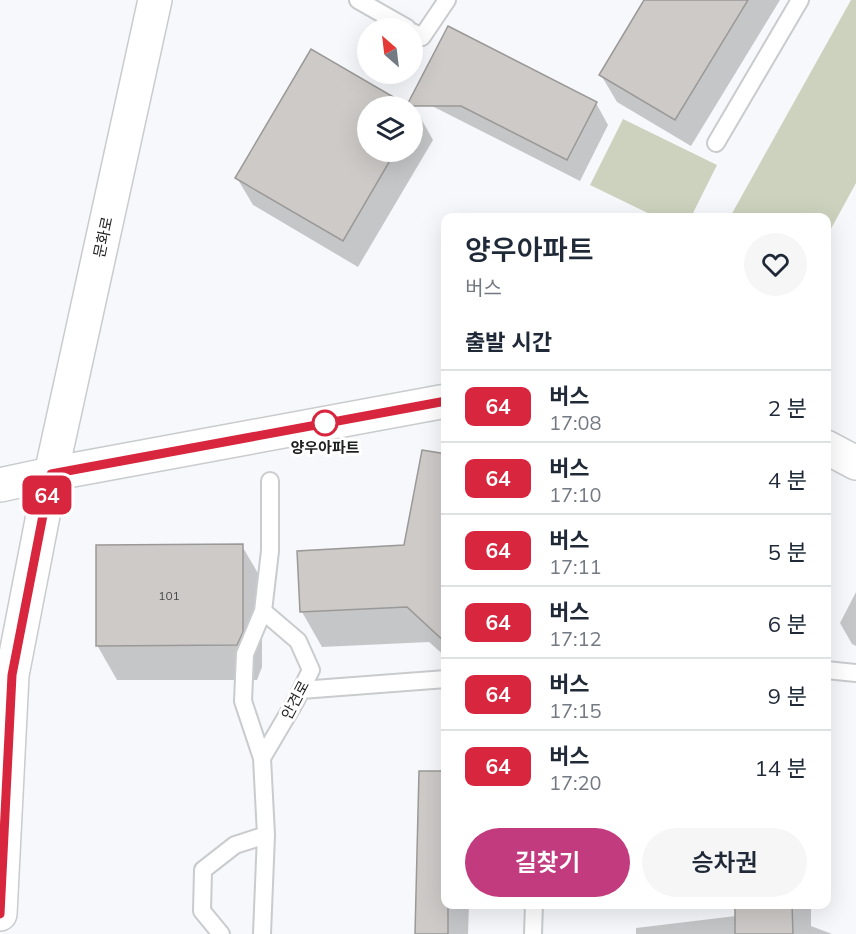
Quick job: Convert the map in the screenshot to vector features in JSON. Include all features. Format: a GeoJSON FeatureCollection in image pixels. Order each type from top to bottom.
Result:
{"type":"FeatureCollection","features":[{"type":"Feature","properties":{"kind":"street","name":"문화로"},"geometry":{"type":"LineString","coordinates":[[51,474],[155,0]]}},
{"type":"Feature","properties":{"kind":"street"},"geometry":{"type":"LineString","coordinates":[[0,485],[441,402]]}},
{"type":"Feature","properties":{"kind":"street"},"geometry":{"type":"LineString","coordinates":[[831,450],[856,463]]}},
{"type":"Feature","properties":{"kind":"street"},"geometry":{"type":"LineString","coordinates":[[0,914],[5,694],[12,675],[51,474]]}},
{"type":"Feature","properties":{"kind":"lane"},"geometry":{"type":"LineString","coordinates":[[358,0],[390,18]]}},
{"type":"Feature","properties":{"kind":"lane"},"geometry":{"type":"LineString","coordinates":[[423,36],[447,0]]}},
{"type":"Feature","properties":{"kind":"lane"},"geometry":{"type":"LineString","coordinates":[[716,143],[800,0]]}},
{"type":"Feature","properties":{"kind":"lane"},"geometry":{"type":"LineString","coordinates":[[262,934],[266,835],[262,758],[243,701],[244,654],[263,611],[270,552],[270,481]]}},
{"type":"Feature","properties":{"kind":"lane","name":"안견로"},"geometry":{"type":"LineString","coordinates":[[262,758],[311,670],[298,641],[263,611]]}},
{"type":"Feature","properties":{"kind":"lane"},"geometry":{"type":"LineString","coordinates":[[831,670],[856,673]]}},
{"type":"Feature","properties":{"kind":"lane"},"geometry":{"type":"LineString","coordinates":[[301,690],[441,679]]}},
{"type":"Feature","properties":{"kind":"lane"},"geometry":{"type":"LineString","coordinates":[[221,934],[202,911],[203,870],[235,845],[266,835]]}},
{"type":"Feature","properties":{"kind":"lane"},"geometry":{"type":"LineString","coordinates":[[533,934],[534,909]]}},
{"type":"Feature","properties":{"kind":"green space"},"geometry":{"type":"Polygon","coordinates":[[[851,0],[856,0],[856,183],[831,229],[831,213],[732,213],[851,0]]]}},
{"type":"Feature","properties":{"kind":"green space"},"geometry":{"type":"Polygon","coordinates":[[[623,119],[717,165],[693,213],[648,213],[590,185],[623,119]]]}},
{"type":"Feature","properties":{"kind":"building"},"geometry":{"type":"Polygon","coordinates":[[[644,0],[748,0],[675,120],[599,75],[644,0]]]}},
{"type":"Feature","properties":{"kind":"building"},"geometry":{"type":"Polygon","coordinates":[[[448,26],[597,102],[567,160],[461,106],[423,106],[423,96],[412,96],[418,84],[423,84],[423,74],[448,26]]]}},
{"type":"Feature","properties":{"kind":"building"},"geometry":{"type":"Polygon","coordinates":[[[311,49],[357,76],[357,84],[371,84],[392,96],[357,96],[357,162],[389,162],[343,241],[235,178],[311,49]]]}},
{"type":"Feature","properties":{"kind":"building"},"geometry":{"type":"Polygon","coordinates":[[[422,450],[441,453],[441,638],[407,607],[300,612],[297,551],[404,545],[422,450]]]}},
{"type":"Feature","properties":{"kind":"building"},"geometry":{"type":"Polygon","coordinates":[[[243,544],[243,632],[237,645],[96,646],[96,545],[243,544]]]}},
{"type":"Feature","properties":{"kind":"building"},"geometry":{"type":"Polygon","coordinates":[[[419,771],[441,771],[441,909],[448,909],[448,934],[415,934],[419,771]]]}},
{"type":"Feature","properties":{"kind":"building"},"geometry":{"type":"Polygon","coordinates":[[[735,909],[792,909],[793,934],[735,934],[735,909]]]}},
{"type":"Feature","properties":{"kind":"bus line","name":"64"},"geometry":{"type":"LineString","coordinates":[[0,914],[12,675],[51,474],[441,402]]}},
{"type":"Feature","properties":{"kind":"place","name":"양우아파트"},"geometry":{"type":"Point","coordinates":[325,423]}}]}
